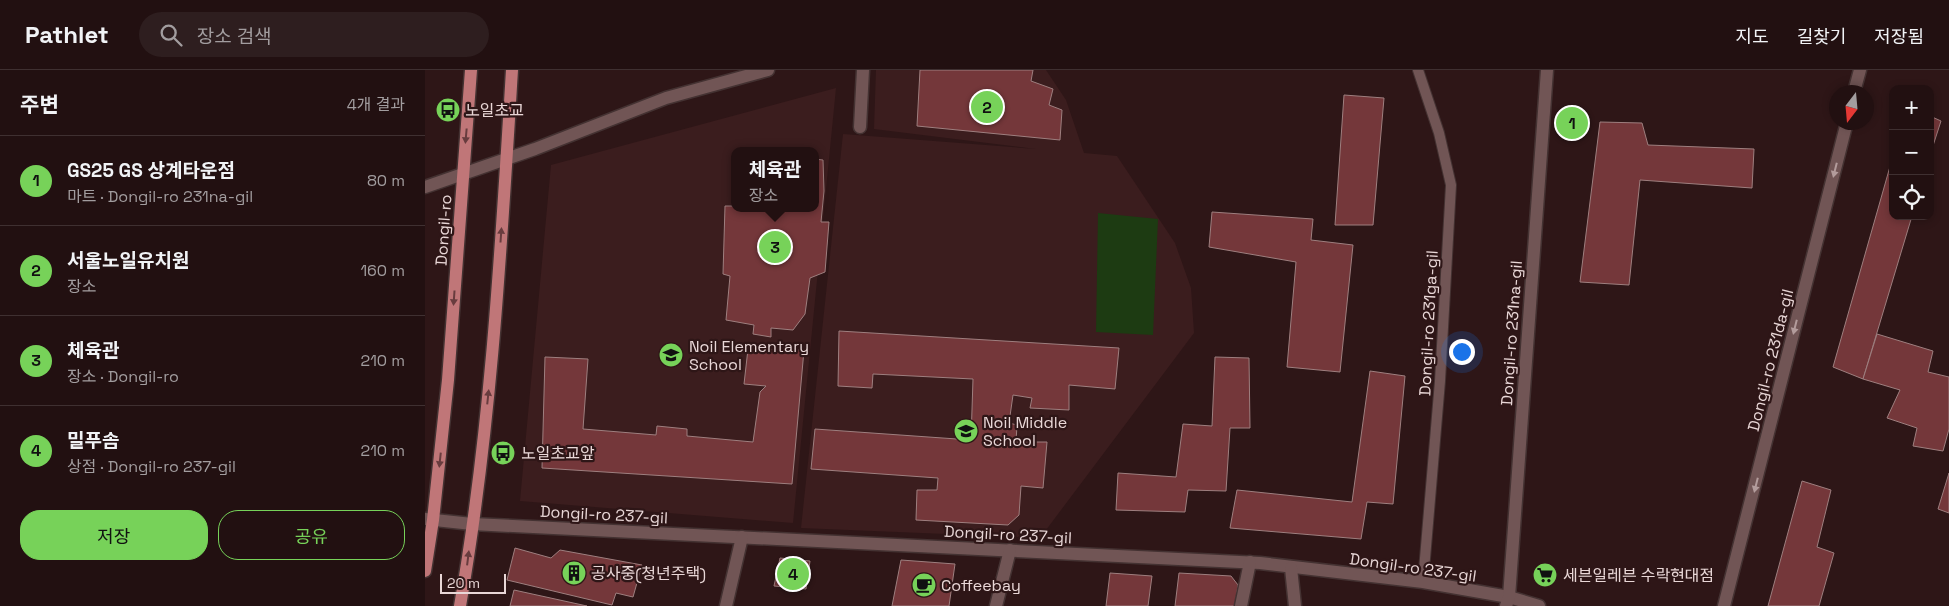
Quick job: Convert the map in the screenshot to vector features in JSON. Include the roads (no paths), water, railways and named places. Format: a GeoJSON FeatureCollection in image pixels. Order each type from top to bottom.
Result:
{"type":"FeatureCollection","features":[{"type":"Feature","properties":{"kind":"main road","name":"Dongil-ro"},"geometry":{"type":"LineString","coordinates":[[425,571],[429,519],[448,380],[471,70]]}},
{"type":"Feature","properties":{"kind":"main road"},"geometry":{"type":"LineString","coordinates":[[460,606],[488,396],[507,159],[512,70]]}},
{"type":"Feature","properties":{"kind":"street"},"geometry":{"type":"LineString","coordinates":[[425,187],[535,150],[666,98],[768,70]]}},
{"type":"Feature","properties":{"kind":"street"},"geometry":{"type":"LineString","coordinates":[[860,128],[863,70]]}},
{"type":"Feature","properties":{"kind":"street","name":"Dongil-ro 231na-gil"},"geometry":{"type":"LineString","coordinates":[[1507,602],[1547,70]]}},
{"type":"Feature","properties":{"kind":"street"},"geometry":{"type":"LineString","coordinates":[[1856,85],[1860,70]]}},
{"type":"Feature","properties":{"kind":"street","name":"Dongil-ro 231da-gil"},"geometry":{"type":"LineString","coordinates":[[1724,606],[1845,130]]}},
{"type":"Feature","properties":{"kind":"street","name":"Dongil-ro 237-gil"},"geometry":{"type":"LineString","coordinates":[[429,519],[472,524],[1250,562],[1423,582],[1507,602],[1539,606]]}},
{"type":"Feature","properties":{"kind":"street"},"geometry":{"type":"LineString","coordinates":[[726,606],[741,537]]}},
{"type":"Feature","properties":{"kind":"street"},"geometry":{"type":"LineString","coordinates":[[996,606],[1010,550]]}},
{"type":"Feature","properties":{"kind":"street"},"geometry":{"type":"LineString","coordinates":[[1241,606],[1250,562]]}},
{"type":"Feature","properties":{"kind":"street"},"geometry":{"type":"LineString","coordinates":[[1291,568],[1295,606]]}},
{"type":"Feature","properties":{"kind":"lane","name":"Dongil-ro 231ga-gil"},"geometry":{"type":"LineString","coordinates":[[1418,70],[1439,133],[1451,185],[1440,381],[1423,582]]}},
{"type":"Feature","properties":{"kind":"place","name":"서울노일유치원"},"geometry":{"type":"Point","coordinates":[987,107]}},
{"type":"Feature","properties":{"kind":"place","name":"노일초교"},"geometry":{"type":"Point","coordinates":[448,110]}},
{"type":"Feature","properties":{"kind":"place","name":"GS25 GS 상계타운점"},"geometry":{"type":"Point","coordinates":[1572,123]}},
{"type":"Feature","properties":{"kind":"place","name":"체육관"},"geometry":{"type":"Point","coordinates":[775,247]}},
{"type":"Feature","properties":{"kind":"place","name":"Noil Elementary School"},"geometry":{"type":"Point","coordinates":[671,355]}},
{"type":"Feature","properties":{"kind":"place","name":"Noil Middle School"},"geometry":{"type":"Point","coordinates":[966,431]}},
{"type":"Feature","properties":{"kind":"place","name":"노일초교앞"},"geometry":{"type":"Point","coordinates":[503,453]}},
{"type":"Feature","properties":{"kind":"place","name":"공사중(청년주택)"},"geometry":{"type":"Point","coordinates":[574,573]}},
{"type":"Feature","properties":{"kind":"place","name":"밀푸솜"},"geometry":{"type":"Point","coordinates":[793,574]}},
{"type":"Feature","properties":{"kind":"place","name":"세븐일레븐 수락현대점"},"geometry":{"type":"Point","coordinates":[1545,575]}},
{"type":"Feature","properties":{"kind":"place","name":"Coffeebay"},"geometry":{"type":"Point","coordinates":[924,585]}}]}
